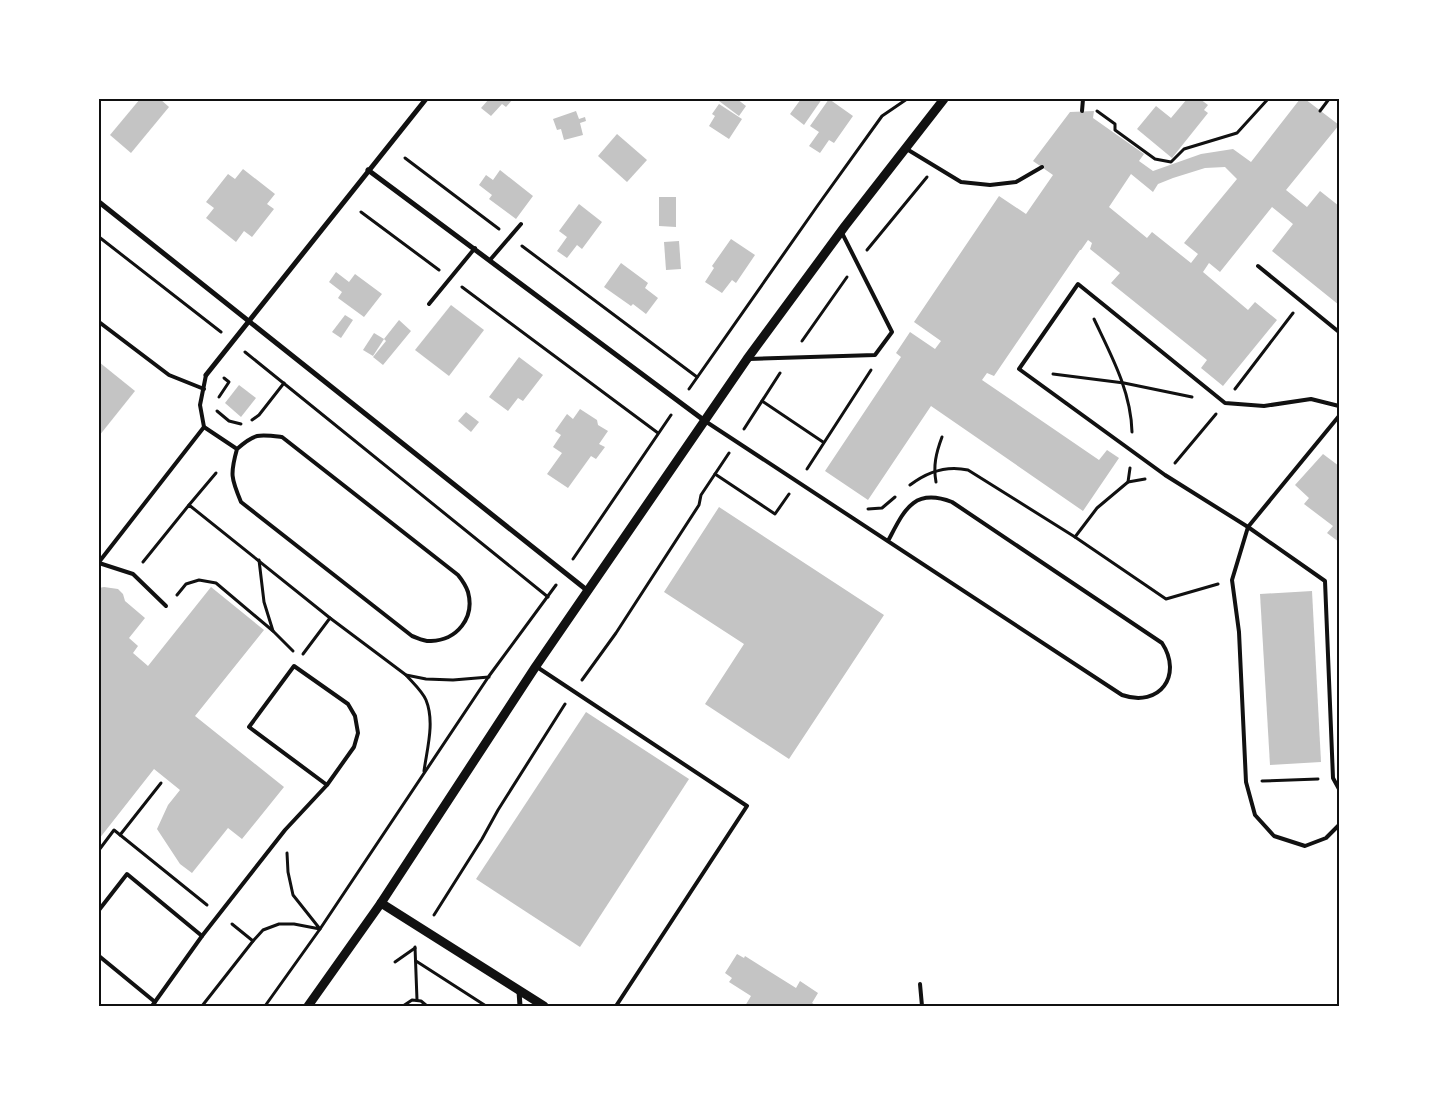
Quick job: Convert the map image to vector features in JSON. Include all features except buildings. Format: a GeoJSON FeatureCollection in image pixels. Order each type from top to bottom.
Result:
{"type":"FeatureCollection","features":[{"type":"Feature","properties":{"kind":"street"},"geometry":{"type":"LineString","coordinates":[[206,375],[426,99]]}},
{"type":"Feature","properties":{"kind":"street"},"geometry":{"type":"LineString","coordinates":[[308,1006],[381,903],[536,666],[747,359],[841,231],[944,99]]}},
{"type":"Feature","properties":{"kind":"street"},"geometry":{"type":"LineString","coordinates":[[368,170],[705,421]]}},
{"type":"Feature","properties":{"kind":"street"},"geometry":{"type":"LineString","coordinates":[[99,202],[588,591]]}},
{"type":"Feature","properties":{"kind":"street"},"geometry":{"type":"LineString","coordinates":[[381,903],[544,1006]]}},
{"type":"Feature","properties":{"kind":"street"},"geometry":{"type":"LineString","coordinates":[[519,991],[520,1006]]}},
{"type":"Feature","properties":{"kind":"lane"},"geometry":{"type":"LineString","coordinates":[[1082,111],[1083,99]]}},
{"type":"Feature","properties":{"kind":"lane"},"geometry":{"type":"LineString","coordinates":[[905,148],[961,182],[990,185],[1016,182],[1042,167]]}},
{"type":"Feature","properties":{"kind":"lane"},"geometry":{"type":"LineString","coordinates":[[490,260],[521,224]]}},
{"type":"Feature","properties":{"kind":"lane"},"geometry":{"type":"LineString","coordinates":[[747,359],[875,355],[892,332],[841,231]]}},
{"type":"Feature","properties":{"kind":"lane"},"geometry":{"type":"LineString","coordinates":[[428,304],[475,248]]}},
{"type":"Feature","properties":{"kind":"lane"},"geometry":{"type":"LineString","coordinates":[[1258,266],[1339,332]]}},
{"type":"Feature","properties":{"kind":"lane"},"geometry":{"type":"LineString","coordinates":[[1339,406],[1311,399],[1264,406],[1224,403],[1078,284],[1019,370],[1165,475],[1248,527],[1325,581],[1333,778],[1339,789]]}},
{"type":"Feature","properties":{"kind":"lane"},"geometry":{"type":"LineString","coordinates":[[99,322],[169,375],[204,388]]}},
{"type":"Feature","properties":{"kind":"lane"},"geometry":{"type":"LineString","coordinates":[[206,375],[200,405],[204,427],[237,449]]}},
{"type":"Feature","properties":{"kind":"lane"},"geometry":{"type":"LineString","coordinates":[[1339,416],[1248,527],[1232,580],[1239,632],[1246,782],[1255,815],[1274,836],[1304,846],[1326,838],[1339,825]]}},
{"type":"Feature","properties":{"kind":"lane"},"geometry":{"type":"LineString","coordinates":[[705,421],[1122,695],[1132,698],[1151,696],[1166,684],[1170,674],[1171,662],[1168,652],[1162,643],[952,502],[939,497],[928,497],[915,501],[903,513],[888,541]]}},
{"type":"Feature","properties":{"kind":"lane"},"geometry":{"type":"LineString","coordinates":[[166,606],[133,574],[99,562],[204,427]]}},
{"type":"Feature","properties":{"kind":"lane"},"geometry":{"type":"LineString","coordinates":[[264,434],[282,436],[458,575],[468,590],[470,603],[467,620],[458,632],[447,639],[429,642],[412,636],[241,502],[232,481],[232,467],[237,449],[250,437],[264,434]]}},
{"type":"Feature","properties":{"kind":"lane"},"geometry":{"type":"LineString","coordinates":[[99,956],[154,1004],[202,936],[285,830],[327,785],[354,747],[358,733],[355,716],[348,704],[294,666],[249,727],[327,785]]}},
{"type":"Feature","properties":{"kind":"lane"},"geometry":{"type":"LineString","coordinates":[[536,666],[747,806],[616,1006]]}},
{"type":"Feature","properties":{"kind":"lane"},"geometry":{"type":"LineString","coordinates":[[99,910],[126,874],[202,936]]}},
{"type":"Feature","properties":{"kind":"lane"},"geometry":{"type":"LineString","coordinates":[[920,984],[922,1006]]}},
{"type":"Feature","properties":{"kind":"path"},"geometry":{"type":"LineString","coordinates":[[575,555],[697,377],[882,116],[907,99]]}},
{"type":"Feature","properties":{"kind":"path"},"geometry":{"type":"LineString","coordinates":[[1096,104],[1095,110],[1115,124],[1115,130],[1155,159],[1171,162],[1184,149],[1237,133],[1268,99]]}},
{"type":"Feature","properties":{"kind":"path"},"geometry":{"type":"LineString","coordinates":[[1320,111],[1329,99]]}},
{"type":"Feature","properties":{"kind":"path"},"geometry":{"type":"LineString","coordinates":[[405,158],[697,377]]}},
{"type":"Feature","properties":{"kind":"path"},"geometry":{"type":"LineString","coordinates":[[361,212],[658,433]]}},
{"type":"Feature","properties":{"kind":"path"},"geometry":{"type":"LineString","coordinates":[[99,237],[232,341],[548,597],[489,676],[320,929],[265,1006]]}},
{"type":"Feature","properties":{"kind":"path"},"geometry":{"type":"LineString","coordinates":[[1128,482],[1165,475],[1224,403],[1302,300]]}},
{"type":"Feature","properties":{"kind":"path"},"geometry":{"type":"LineString","coordinates":[[211,368],[229,382],[215,403],[217,412],[229,421],[239,425],[245,423]]}},
{"type":"Feature","properties":{"kind":"path"},"geometry":{"type":"LineString","coordinates":[[714,474],[775,514],[807,469],[872,368],[863,368]]}},
{"type":"Feature","properties":{"kind":"path"},"geometry":{"type":"LineString","coordinates":[[1019,370],[1124,383],[1224,403]]}},
{"type":"Feature","properties":{"kind":"path"},"geometry":{"type":"LineString","coordinates":[[433,918],[482,840],[498,810],[573,692],[616,633],[699,505],[702,495],[714,474],[782,371]]}},
{"type":"Feature","properties":{"kind":"path"},"geometry":{"type":"LineString","coordinates":[[250,422],[259,415],[284,383]]}},
{"type":"Feature","properties":{"kind":"path"},"geometry":{"type":"LineString","coordinates":[[762,401],[823,442]]}},
{"type":"Feature","properties":{"kind":"path"},"geometry":{"type":"LineString","coordinates":[[939,497],[934,472],[936,454],[942,437]]}},
{"type":"Feature","properties":{"kind":"path"},"geometry":{"type":"LineString","coordinates":[[904,489],[923,475],[953,467],[968,470],[1075,537],[1166,599],[1232,580]]}},
{"type":"Feature","properties":{"kind":"path"},"geometry":{"type":"LineString","coordinates":[[133,574],[220,468]]}},
{"type":"Feature","properties":{"kind":"path"},"geometry":{"type":"LineString","coordinates":[[807,469],[815,475]]}},
{"type":"Feature","properties":{"kind":"path"},"geometry":{"type":"LineString","coordinates":[[864,510],[882,508],[898,494]]}},
{"type":"Feature","properties":{"kind":"path"},"geometry":{"type":"LineString","coordinates":[[189,505],[330,618],[406,675],[417,687],[426,700],[430,714],[423,774]]}},
{"type":"Feature","properties":{"kind":"path"},"geometry":{"type":"LineString","coordinates":[[259,560],[264,602],[273,631]]}},
{"type":"Feature","properties":{"kind":"path"},"geometry":{"type":"LineString","coordinates":[[166,606],[186,584],[199,580],[216,583],[273,631],[301,658]]}},
{"type":"Feature","properties":{"kind":"path"},"geometry":{"type":"LineString","coordinates":[[294,666],[330,618]]}},
{"type":"Feature","properties":{"kind":"path"},"geometry":{"type":"LineString","coordinates":[[406,675],[426,679],[453,680],[489,676]]}},
{"type":"Feature","properties":{"kind":"path"},"geometry":{"type":"LineString","coordinates":[[1246,782],[1333,778]]}},
{"type":"Feature","properties":{"kind":"path"},"geometry":{"type":"LineString","coordinates":[[120,835],[161,783]]}},
{"type":"Feature","properties":{"kind":"path"},"geometry":{"type":"LineString","coordinates":[[99,850],[114,830],[253,941]]}},
{"type":"Feature","properties":{"kind":"path"},"geometry":{"type":"LineString","coordinates":[[285,830],[288,872],[293,895],[320,929]]}},
{"type":"Feature","properties":{"kind":"path"},"geometry":{"type":"LineString","coordinates":[[202,1006],[263,930],[279,924],[294,924],[320,929]]}},
{"type":"Feature","properties":{"kind":"path"},"geometry":{"type":"LineString","coordinates":[[396,962],[415,947],[417,1000]]}},
{"type":"Feature","properties":{"kind":"path"},"geometry":{"type":"LineString","coordinates":[[416,961],[486,1006]]}},
{"type":"Feature","properties":{"kind":"path"},"geometry":{"type":"LineString","coordinates":[[403,1006],[408,1001],[417,1000],[427,1006]]}}]}
